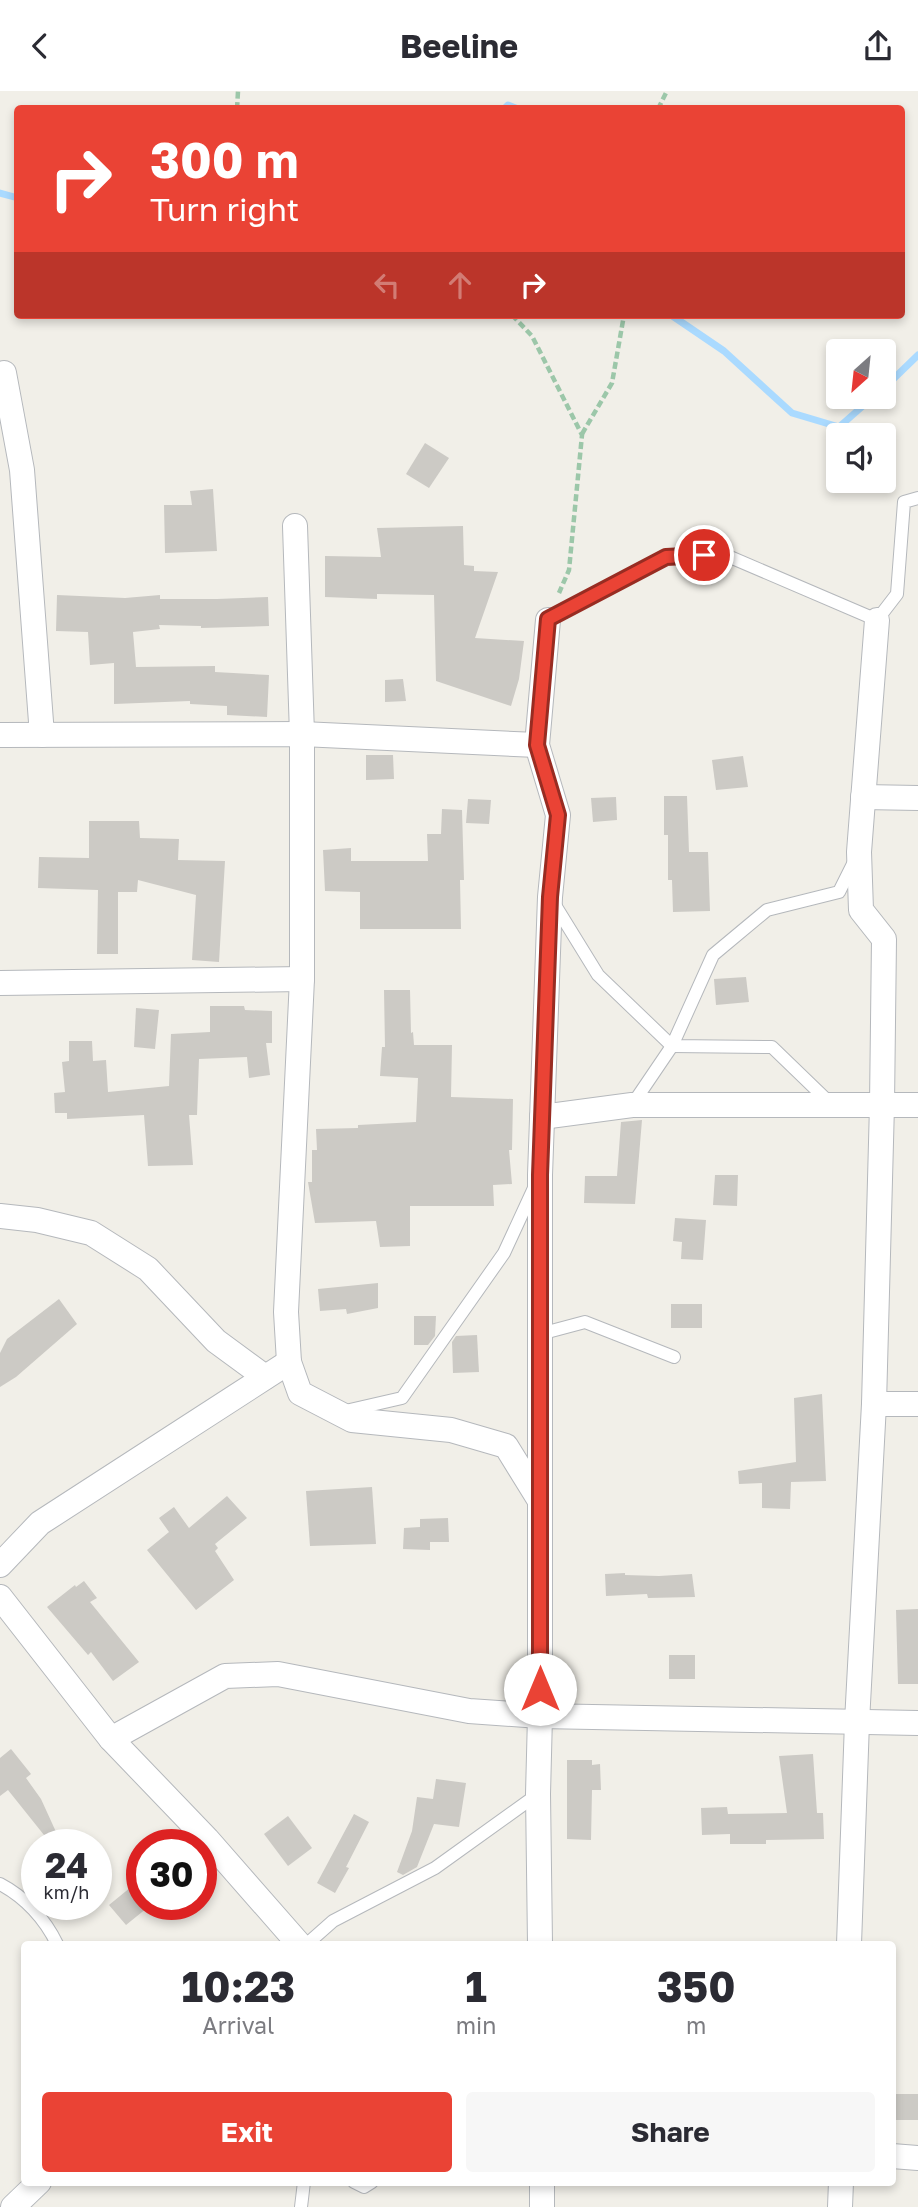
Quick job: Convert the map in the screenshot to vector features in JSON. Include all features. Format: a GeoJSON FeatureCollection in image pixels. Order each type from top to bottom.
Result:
{"type":"FeatureCollection","features":[{"type":"Feature","properties":{"kind":"street"},"geometry":{"type":"LineString","coordinates":[[2,371],[42,735]]}},
{"type":"Feature","properties":{"kind":"street"},"geometry":{"type":"LineString","coordinates":[[295,526],[302,734],[302,979],[286,1312],[289,1362],[300,1393],[352,1420],[451,1430],[506,1446],[540,1502]]}},
{"type":"Feature","properties":{"kind":"street"},"geometry":{"type":"LineString","coordinates":[[540,1941],[540,1175],[550,897],[558,815],[537,745],[548,619]]}},
{"type":"Feature","properties":{"kind":"street"},"geometry":{"type":"LineString","coordinates":[[849,1941],[857,1722],[874,1404],[882,1105],[884,939],[861,909],[859,852],[877,620]]}},
{"type":"Feature","properties":{"kind":"street"},"geometry":{"type":"LineString","coordinates":[[0,735],[302,734],[537,745]]}},
{"type":"Feature","properties":{"kind":"street"},"geometry":{"type":"LineString","coordinates":[[863,797],[918,798]]}},
{"type":"Feature","properties":{"kind":"street"},"geometry":{"type":"LineString","coordinates":[[0,983],[302,979]]}},
{"type":"Feature","properties":{"kind":"street"},"geometry":{"type":"LineString","coordinates":[[542,1117],[632,1105],[918,1105]]}},
{"type":"Feature","properties":{"kind":"street"},"geometry":{"type":"LineString","coordinates":[[0,1216],[37,1220],[91,1233],[148,1269],[216,1341],[265,1377]]}},
{"type":"Feature","properties":{"kind":"street"},"geometry":{"type":"LineString","coordinates":[[0,1565],[40,1523],[289,1362]]}},
{"type":"Feature","properties":{"kind":"street"},"geometry":{"type":"LineString","coordinates":[[874,1404],[918,1405]]}},
{"type":"Feature","properties":{"kind":"street"},"geometry":{"type":"LineString","coordinates":[[0,1597],[111,1739],[207,1839],[296,1941]]}},
{"type":"Feature","properties":{"kind":"street"},"geometry":{"type":"LineString","coordinates":[[111,1739],[225,1676],[278,1674],[469,1711],[540,1716],[918,1723]]}},
{"type":"Feature","properties":{"kind":"street"},"geometry":{"type":"LineString","coordinates":[[896,2156],[918,2158]]}},
{"type":"Feature","properties":{"kind":"street"},"geometry":{"type":"LineString","coordinates":[[13,2207],[35,2186]]}},
{"type":"Feature","properties":{"kind":"street"},"geometry":{"type":"LineString","coordinates":[[542,2186],[542,2207]]}},
{"type":"Feature","properties":{"kind":"street"},"geometry":{"type":"LineString","coordinates":[[840,2207],[841,2186]]}},
{"type":"Feature","properties":{"kind":"lane"},"geometry":{"type":"LineString","coordinates":[[548,619],[666,557],[723,554],[877,620],[897,594],[904,502],[918,498]]}},
{"type":"Feature","properties":{"kind":"lane"},"geometry":{"type":"LineString","coordinates":[[632,1105],[672,1046],[713,955],[767,910],[839,892],[859,852]]}},
{"type":"Feature","properties":{"kind":"lane"},"geometry":{"type":"LineString","coordinates":[[550,897],[598,975],[672,1046],[772,1047],[834,1107]]}},
{"type":"Feature","properties":{"kind":"lane"},"geometry":{"type":"LineString","coordinates":[[338,1413],[402,1398],[504,1253],[540,1175]]}},
{"type":"Feature","properties":{"kind":"lane"},"geometry":{"type":"LineString","coordinates":[[540,1334],[585,1322],[674,1357]]}},
{"type":"Feature","properties":{"kind":"lane"},"geometry":{"type":"LineString","coordinates":[[310,1941],[333,1920],[435,1868],[538,1794]]}},
{"type":"Feature","properties":{"kind":"lane"},"geometry":{"type":"LineString","coordinates":[[0,1884],[13,1891],[40,1916],[55,1941]]}},
{"type":"Feature","properties":{"kind":"lane"},"geometry":{"type":"LineString","coordinates":[[301,2207],[304,2186]]}},
{"type":"Feature","properties":{"kind":"path"},"geometry":{"type":"LineString","coordinates":[[516,319],[532,336],[582,435]]}},
{"type":"Feature","properties":{"kind":"path"},"geometry":{"type":"LineString","coordinates":[[548,619],[569,570],[582,435],[612,383],[623,319]]}},
{"type":"Feature","properties":{"kind":"building"},"geometry":{"type":"Polygon","coordinates":[[[425,443],[449,458],[429,488],[406,474],[425,443]]]}},
{"type":"Feature","properties":{"kind":"building"},"geometry":{"type":"Polygon","coordinates":[[[213,489],[217,551],[165,553],[164,505],[192,505],[190,491],[213,489]]]}},
{"type":"Feature","properties":{"kind":"building"},"geometry":{"type":"Polygon","coordinates":[[[463,526],[464,565],[474,566],[474,571],[498,572],[475,638],[524,641],[519,679],[511,706],[436,681],[434,595],[377,594],[377,599],[325,597],[325,556],[381,557],[377,528],[463,526]]]}},
{"type":"Feature","properties":{"kind":"building"},"geometry":{"type":"Polygon","coordinates":[[[57,595],[125,598],[160,595],[160,599],[268,597],[269,626],[201,628],[159,625],[160,629],[133,632],[136,667],[215,666],[215,672],[269,675],[267,717],[227,715],[227,706],[190,704],[190,701],[114,704],[114,663],[90,665],[88,632],[56,631],[57,595]]]}},
{"type":"Feature","properties":{"kind":"building"},"geometry":{"type":"Polygon","coordinates":[[[403,679],[406,701],[385,702],[385,680],[403,679]]]}},
{"type":"Feature","properties":{"kind":"building"},"geometry":{"type":"Polygon","coordinates":[[[366,755],[393,755],[394,779],[366,780],[366,755]]]}},
{"type":"Feature","properties":{"kind":"building"},"geometry":{"type":"Polygon","coordinates":[[[743,756],[748,787],[716,790],[712,760],[743,756]]]}},
{"type":"Feature","properties":{"kind":"building"},"geometry":{"type":"Polygon","coordinates":[[[664,796],[687,796],[689,852],[708,852],[710,911],[673,912],[672,880],[668,880],[668,835],[664,835],[664,796]]]}},
{"type":"Feature","properties":{"kind":"building"},"geometry":{"type":"Polygon","coordinates":[[[616,797],[617,820],[593,822],[591,798],[616,797]]]}},
{"type":"Feature","properties":{"kind":"building"},"geometry":{"type":"Polygon","coordinates":[[[468,799],[491,800],[489,824],[466,823],[468,799]]]}},
{"type":"Feature","properties":{"kind":"building"},"geometry":{"type":"Polygon","coordinates":[[[442,809],[462,810],[464,880],[460,880],[461,929],[360,929],[360,892],[325,891],[323,850],[351,848],[351,861],[428,861],[427,834],[441,834],[442,809]]]}},
{"type":"Feature","properties":{"kind":"building"},"geometry":{"type":"Polygon","coordinates":[[[89,821],[139,821],[140,838],[179,839],[178,860],[225,861],[219,962],[192,960],[196,895],[138,880],[137,892],[118,892],[118,954],[97,954],[98,890],[38,888],[39,857],[89,858],[89,821]]]}},
{"type":"Feature","properties":{"kind":"building"},"geometry":{"type":"Polygon","coordinates":[[[746,977],[749,1002],[716,1005],[714,979],[746,977]]]}},
{"type":"Feature","properties":{"kind":"building"},"geometry":{"type":"Polygon","coordinates":[[[384,990],[410,990],[411,1033],[413,1032],[414,1045],[452,1045],[451,1097],[513,1099],[512,1150],[509,1150],[512,1184],[493,1185],[494,1206],[410,1206],[410,1246],[380,1247],[376,1221],[315,1223],[308,1182],[312,1182],[312,1150],[317,1150],[316,1129],[416,1122],[418,1078],[380,1076],[382,1047],[385,1047],[384,990]]]}},
{"type":"Feature","properties":{"kind":"building"},"geometry":{"type":"Polygon","coordinates":[[[210,1006],[244,1006],[245,1010],[272,1011],[272,1043],[266,1043],[270,1075],[249,1078],[247,1057],[199,1059],[197,1115],[189,1115],[193,1165],[148,1166],[144,1115],[67,1119],[67,1113],[55,1113],[54,1093],[65,1092],[62,1062],[69,1061],[69,1041],[92,1041],[93,1061],[106,1060],[108,1092],[169,1086],[171,1034],[210,1032],[210,1006]]]}},
{"type":"Feature","properties":{"kind":"building"},"geometry":{"type":"Polygon","coordinates":[[[136,1008],[159,1010],[155,1049],[134,1047],[136,1008]]]}},
{"type":"Feature","properties":{"kind":"building"},"geometry":{"type":"Polygon","coordinates":[[[642,1120],[635,1204],[584,1203],[585,1176],[617,1176],[621,1122],[642,1120]]]}},
{"type":"Feature","properties":{"kind":"building"},"geometry":{"type":"Polygon","coordinates":[[[715,1175],[738,1175],[737,1206],[713,1205],[715,1175]]]}},
{"type":"Feature","properties":{"kind":"building"},"geometry":{"type":"Polygon","coordinates":[[[675,1218],[706,1220],[703,1260],[681,1259],[682,1242],[673,1241],[675,1218]]]}},
{"type":"Feature","properties":{"kind":"building"},"geometry":{"type":"Polygon","coordinates":[[[378,1283],[378,1308],[347,1314],[346,1309],[320,1311],[318,1289],[378,1283]]]}},
{"type":"Feature","properties":{"kind":"building"},"geometry":{"type":"Polygon","coordinates":[[[59,1299],[77,1324],[16,1377],[0,1387],[0,1353],[7,1339],[59,1299]]]}},
{"type":"Feature","properties":{"kind":"building"},"geometry":{"type":"Polygon","coordinates":[[[671,1304],[702,1304],[702,1328],[671,1328],[671,1304]]]}},
{"type":"Feature","properties":{"kind":"building"},"geometry":{"type":"Polygon","coordinates":[[[414,1316],[436,1316],[435,1336],[428,1345],[414,1345],[414,1316]]]}},
{"type":"Feature","properties":{"kind":"building"},"geometry":{"type":"Polygon","coordinates":[[[477,1335],[479,1372],[453,1373],[452,1342],[456,1336],[477,1335]]]}},
{"type":"Feature","properties":{"kind":"building"},"geometry":{"type":"Polygon","coordinates":[[[822,1394],[826,1481],[791,1482],[790,1509],[762,1508],[762,1483],[739,1484],[738,1471],[796,1462],[794,1398],[822,1394]]]}},
{"type":"Feature","properties":{"kind":"building"},"geometry":{"type":"Polygon","coordinates":[[[372,1487],[376,1544],[310,1546],[306,1491],[372,1487]]]}},
{"type":"Feature","properties":{"kind":"building"},"geometry":{"type":"Polygon","coordinates":[[[227,1496],[247,1518],[215,1544],[218,1548],[215,1551],[234,1580],[196,1610],[147,1550],[169,1532],[159,1518],[174,1507],[189,1528],[227,1496]]]}},
{"type":"Feature","properties":{"kind":"building"},"geometry":{"type":"Polygon","coordinates":[[[448,1518],[449,1542],[430,1542],[430,1550],[403,1549],[404,1528],[420,1527],[420,1519],[448,1518]]]}},
{"type":"Feature","properties":{"kind":"building"},"geometry":{"type":"Polygon","coordinates":[[[605,1574],[659,1576],[692,1574],[695,1597],[648,1598],[647,1594],[606,1596],[605,1574]]]}},
{"type":"Feature","properties":{"kind":"building"},"geometry":{"type":"Polygon","coordinates":[[[84,1581],[97,1598],[90,1602],[139,1662],[113,1681],[91,1652],[88,1655],[47,1607],[84,1581]]]}},
{"type":"Feature","properties":{"kind":"building"},"geometry":{"type":"Polygon","coordinates":[[[918,1609],[918,1684],[898,1684],[896,1610],[918,1609]]]}},
{"type":"Feature","properties":{"kind":"building"},"geometry":{"type":"Polygon","coordinates":[[[669,1655],[695,1655],[695,1679],[669,1679],[669,1655]]]}},
{"type":"Feature","properties":{"kind":"building"},"geometry":{"type":"Polygon","coordinates":[[[11,1749],[31,1774],[26,1778],[41,1799],[55,1829],[39,1829],[8,1790],[0,1796],[0,1758],[11,1749]]]}},
{"type":"Feature","properties":{"kind":"building"},"geometry":{"type":"Polygon","coordinates":[[[813,1754],[817,1813],[823,1813],[824,1839],[730,1844],[730,1834],[702,1835],[701,1808],[727,1807],[728,1814],[787,1813],[779,1756],[813,1754]]]}},
{"type":"Feature","properties":{"kind":"building"},"geometry":{"type":"Polygon","coordinates":[[[567,1760],[592,1760],[592,1765],[600,1764],[601,1790],[592,1790],[591,1840],[567,1839],[567,1760]]]}},
{"type":"Feature","properties":{"kind":"building"},"geometry":{"type":"Polygon","coordinates":[[[436,1779],[466,1783],[459,1827],[434,1824],[417,1867],[403,1875],[397,1872],[412,1831],[417,1797],[433,1799],[436,1779]]]}},
{"type":"Feature","properties":{"kind":"building"},"geometry":{"type":"Polygon","coordinates":[[[354,1814],[369,1822],[335,1893],[317,1883],[354,1814]]]}},
{"type":"Feature","properties":{"kind":"building"},"geometry":{"type":"Polygon","coordinates":[[[288,1816],[312,1848],[288,1866],[264,1834],[288,1816]]]}},
{"type":"Feature","properties":{"kind":"building"},"geometry":{"type":"Polygon","coordinates":[[[126,1891],[126,1920],[132,1920],[126,1925],[112,1909],[112,1903],[126,1891]]]}},
{"type":"Feature","properties":{"kind":"building"},"geometry":{"type":"Polygon","coordinates":[[[896,2094],[918,2094],[918,2120],[896,2120],[896,2094]]]}},
{"type":"Feature","properties":{"kind":"waterway"},"geometry":{"type":"LineString","coordinates":[[0,193],[14,197]]}},
{"type":"Feature","properties":{"kind":"waterway"},"geometry":{"type":"LineString","coordinates":[[677,319],[724,351],[792,413],[839,427],[859,409]]}},
{"type":"Feature","properties":{"kind":"waterway"},"geometry":{"type":"LineString","coordinates":[[896,376],[918,355]]}},
{"type":"Feature","properties":{"kind":"route"},"geometry":{"type":"LineString","coordinates":[[540,1689],[540,1175],[550,897],[558,815],[537,745],[548,619],[666,557],[704,555]]}}]}
